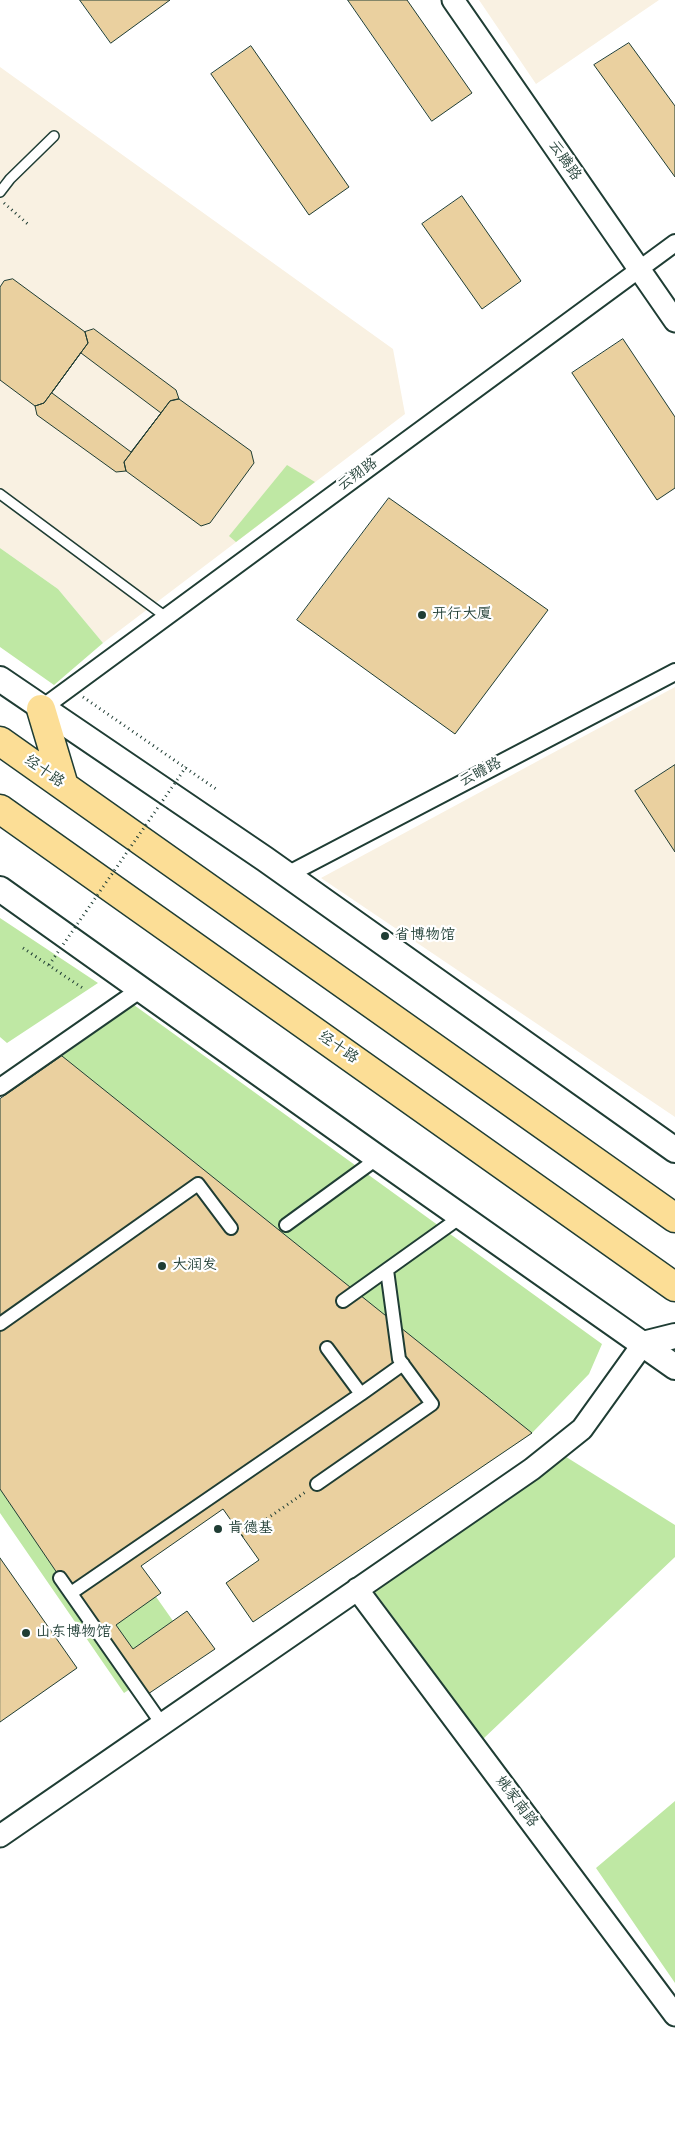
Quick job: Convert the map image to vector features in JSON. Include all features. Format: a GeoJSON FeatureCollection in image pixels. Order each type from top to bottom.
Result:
{"type":"FeatureCollection","features":[{"type":"Feature","properties":{"kind":"highway"},"geometry":{"type":"LineString","coordinates":[[41,709],[64,786]]}},
{"type":"Feature","properties":{"kind":"highway","name":"经十路"},"geometry":{"type":"LineString","coordinates":[[0,741],[675,1218]]}},
{"type":"Feature","properties":{"kind":"highway","name":"经十路"},"geometry":{"type":"LineString","coordinates":[[0,809],[675,1287]]}},
{"type":"Feature","properties":{"kind":"main road"},"geometry":{"type":"LineString","coordinates":[[0,679],[41,709],[287,875],[675,1150]]}},
{"type":"Feature","properties":{"kind":"main road"},"geometry":{"type":"LineString","coordinates":[[0,889],[378,1158],[673,1364]]}},
{"type":"Feature","properties":{"kind":"main road"},"geometry":{"type":"LineString","coordinates":[[643,1344],[675,1336]]}},
{"type":"Feature","properties":{"kind":"street","name":"云腾路"},"geometry":{"type":"LineString","coordinates":[[452,0],[675,321]]}},
{"type":"Feature","properties":{"kind":"street","name":"云翔路"},"geometry":{"type":"LineString","coordinates":[[41,709],[638,268],[675,243]]}},
{"type":"Feature","properties":{"kind":"street","name":"云瞻路"},"geometry":{"type":"LineString","coordinates":[[287,875],[675,672]]}},
{"type":"Feature","properties":{"kind":"street"},"geometry":{"type":"LineString","coordinates":[[1,1085],[140,989]]}},
{"type":"Feature","properties":{"kind":"street"},"geometry":{"type":"LineString","coordinates":[[286,1225],[378,1158]]}},
{"type":"Feature","properties":{"kind":"street"},"geometry":{"type":"LineString","coordinates":[[0,1324],[198,1184],[231,1228]]}},
{"type":"Feature","properties":{"kind":"street"},"geometry":{"type":"LineString","coordinates":[[343,1301],[462,1216]]}},
{"type":"Feature","properties":{"kind":"street"},"geometry":{"type":"LineString","coordinates":[[317,1484],[432,1404],[399,1359],[387,1270]]}},
{"type":"Feature","properties":{"kind":"street"},"geometry":{"type":"LineString","coordinates":[[0,1836],[532,1468],[582,1429],[643,1344]]}},
{"type":"Feature","properties":{"kind":"street"},"geometry":{"type":"LineString","coordinates":[[327,1348],[360,1394]]}},
{"type":"Feature","properties":{"kind":"street"},"geometry":{"type":"LineString","coordinates":[[71,1593],[404,1364]]}},
{"type":"Feature","properties":{"kind":"street"},"geometry":{"type":"LineString","coordinates":[[60,1578],[162,1724]]}},
{"type":"Feature","properties":{"kind":"street","name":"姚家南路"},"geometry":{"type":"LineString","coordinates":[[357,1589],[675,2015]]}},
{"type":"Feature","properties":{"kind":"lane"},"geometry":{"type":"LineString","coordinates":[[1,187],[54,136]]}},
{"type":"Feature","properties":{"kind":"lane"},"geometry":{"type":"LineString","coordinates":[[0,494],[166,617]]}},
{"type":"Feature","properties":{"kind":"path"},"geometry":{"type":"LineString","coordinates":[[0,199],[30,226]]}},
{"type":"Feature","properties":{"kind":"path"},"geometry":{"type":"LineString","coordinates":[[69,688],[216,788]]}},
{"type":"Feature","properties":{"kind":"path"},"geometry":{"type":"LineString","coordinates":[[49,965],[186,767]]}},
{"type":"Feature","properties":{"kind":"path"},"geometry":{"type":"LineString","coordinates":[[23,948],[84,989]]}},
{"type":"Feature","properties":{"kind":"path"},"geometry":{"type":"LineString","coordinates":[[242,1536],[317,1484]]}},
{"type":"Feature","properties":{"kind":"shaded area"},"geometry":{"type":"Polygon","coordinates":[[[479,0],[659,0],[536,84],[479,0]]]}},
{"type":"Feature","properties":{"kind":"shaded area"},"geometry":{"type":"Polygon","coordinates":[[[0,67],[393,349],[405,414],[103,643],[58,589],[0,548],[0,67]]]}},
{"type":"Feature","properties":{"kind":"shaded area"},"geometry":{"type":"Polygon","coordinates":[[[675,687],[675,1117],[321,878],[675,687]]]}},
{"type":"Feature","properties":{"kind":"green space"},"geometry":{"type":"Polygon","coordinates":[[[287,465],[315,482],[236,542],[229,536],[287,465]]]}},
{"type":"Feature","properties":{"kind":"green space"},"geometry":{"type":"Polygon","coordinates":[[[0,548],[58,589],[103,643],[54,685],[0,647],[0,548]]]}},
{"type":"Feature","properties":{"kind":"green space"},"geometry":{"type":"Polygon","coordinates":[[[0,918],[98,983],[7,1043],[0,1037],[0,918]]]}},
{"type":"Feature","properties":{"kind":"green space","name":"大润发"},"geometry":{"type":"Polygon","coordinates":[[[134,1005],[602,1344],[589,1374],[532,1433],[253,1622],[226,1583],[333,1508],[289,1442],[126,1554],[192,1648],[124,1693],[0,1513],[0,1100],[134,1005]]]}},
{"type":"Feature","properties":{"kind":"green space"},"geometry":{"type":"Polygon","coordinates":[[[563,1455],[675,1525],[675,1557],[483,1739],[374,1591],[563,1455]]]}},
{"type":"Feature","properties":{"kind":"green space"},"geometry":{"type":"Polygon","coordinates":[[[675,1801],[675,1983],[596,1868],[675,1801]]]}},
{"type":"Feature","properties":{"kind":"building"},"geometry":{"type":"Polygon","coordinates":[[[80,0],[170,0],[111,43],[80,0]]]}},
{"type":"Feature","properties":{"kind":"building"},"geometry":{"type":"Polygon","coordinates":[[[348,0],[407,0],[472,93],[432,121],[348,0]]]}},
{"type":"Feature","properties":{"kind":"building"},"geometry":{"type":"Polygon","coordinates":[[[629,43],[675,106],[675,177],[594,65],[629,43]]]}},
{"type":"Feature","properties":{"kind":"building"},"geometry":{"type":"Polygon","coordinates":[[[251,46],[349,187],[309,215],[211,74],[251,46]]]}},
{"type":"Feature","properties":{"kind":"building"},"geometry":{"type":"Polygon","coordinates":[[[462,196],[521,281],[482,309],[422,224],[462,196]]]}},
{"type":"Feature","properties":{"kind":"building"},"geometry":{"type":"Polygon","coordinates":[[[13,279],[85,332],[88,343],[44,403],[35,406],[0,380],[0,287],[4,281],[13,279]]]}},
{"type":"Feature","properties":{"kind":"building"},"geometry":{"type":"Polygon","coordinates":[[[94,329],[176,390],[179,399],[170,401],[124,462],[126,471],[116,472],[37,415],[35,406],[44,403],[88,343],[85,332],[94,329]]]}},
{"type":"Feature","properties":{"kind":"building"},"geometry":{"type":"Polygon","coordinates":[[[623,339],[675,417],[675,488],[657,500],[572,373],[623,339]]]}},
{"type":"Feature","properties":{"kind":"building"},"geometry":{"type":"Polygon","coordinates":[[[81,353],[161,413],[131,452],[52,393],[81,353]]]}},
{"type":"Feature","properties":{"kind":"building"},"geometry":{"type":"Polygon","coordinates":[[[179,399],[251,451],[254,463],[210,523],[201,526],[126,471],[124,462],[170,401],[179,399]]]}},
{"type":"Feature","properties":{"kind":"building","name":"开行大厦"},"geometry":{"type":"Polygon","coordinates":[[[389,498],[548,610],[455,734],[297,620],[389,498]]]}},
{"type":"Feature","properties":{"kind":"building"},"geometry":{"type":"Polygon","coordinates":[[[675,765],[675,852],[635,791],[675,765]]]}},
{"type":"Feature","properties":{"kind":"building","name":"大润发"},"geometry":{"type":"Polygon","coordinates":[[[62,1056],[532,1433],[253,1622],[226,1583],[259,1560],[223,1509],[141,1566],[161,1593],[116,1625],[133,1649],[187,1611],[215,1649],[142,1698],[0,1489],[0,1099],[62,1056]]]}},
{"type":"Feature","properties":{"kind":"building","name":"山东博物馆"},"geometry":{"type":"Polygon","coordinates":[[[0,1558],[77,1668],[0,1722],[0,1558]]]}},
{"type":"Feature","properties":{"kind":"place","name":"开行大厦"},"geometry":{"type":"Point","coordinates":[422,615]}},
{"type":"Feature","properties":{"kind":"place","name":"省博物馆"},"geometry":{"type":"Point","coordinates":[385,936]}},
{"type":"Feature","properties":{"kind":"place","name":"大润发"},"geometry":{"type":"Point","coordinates":[162,1266]}},
{"type":"Feature","properties":{"kind":"place","name":"肯德基"},"geometry":{"type":"Point","coordinates":[218,1529]}},
{"type":"Feature","properties":{"kind":"place","name":"山东博物馆"},"geometry":{"type":"Point","coordinates":[26,1633]}}]}
